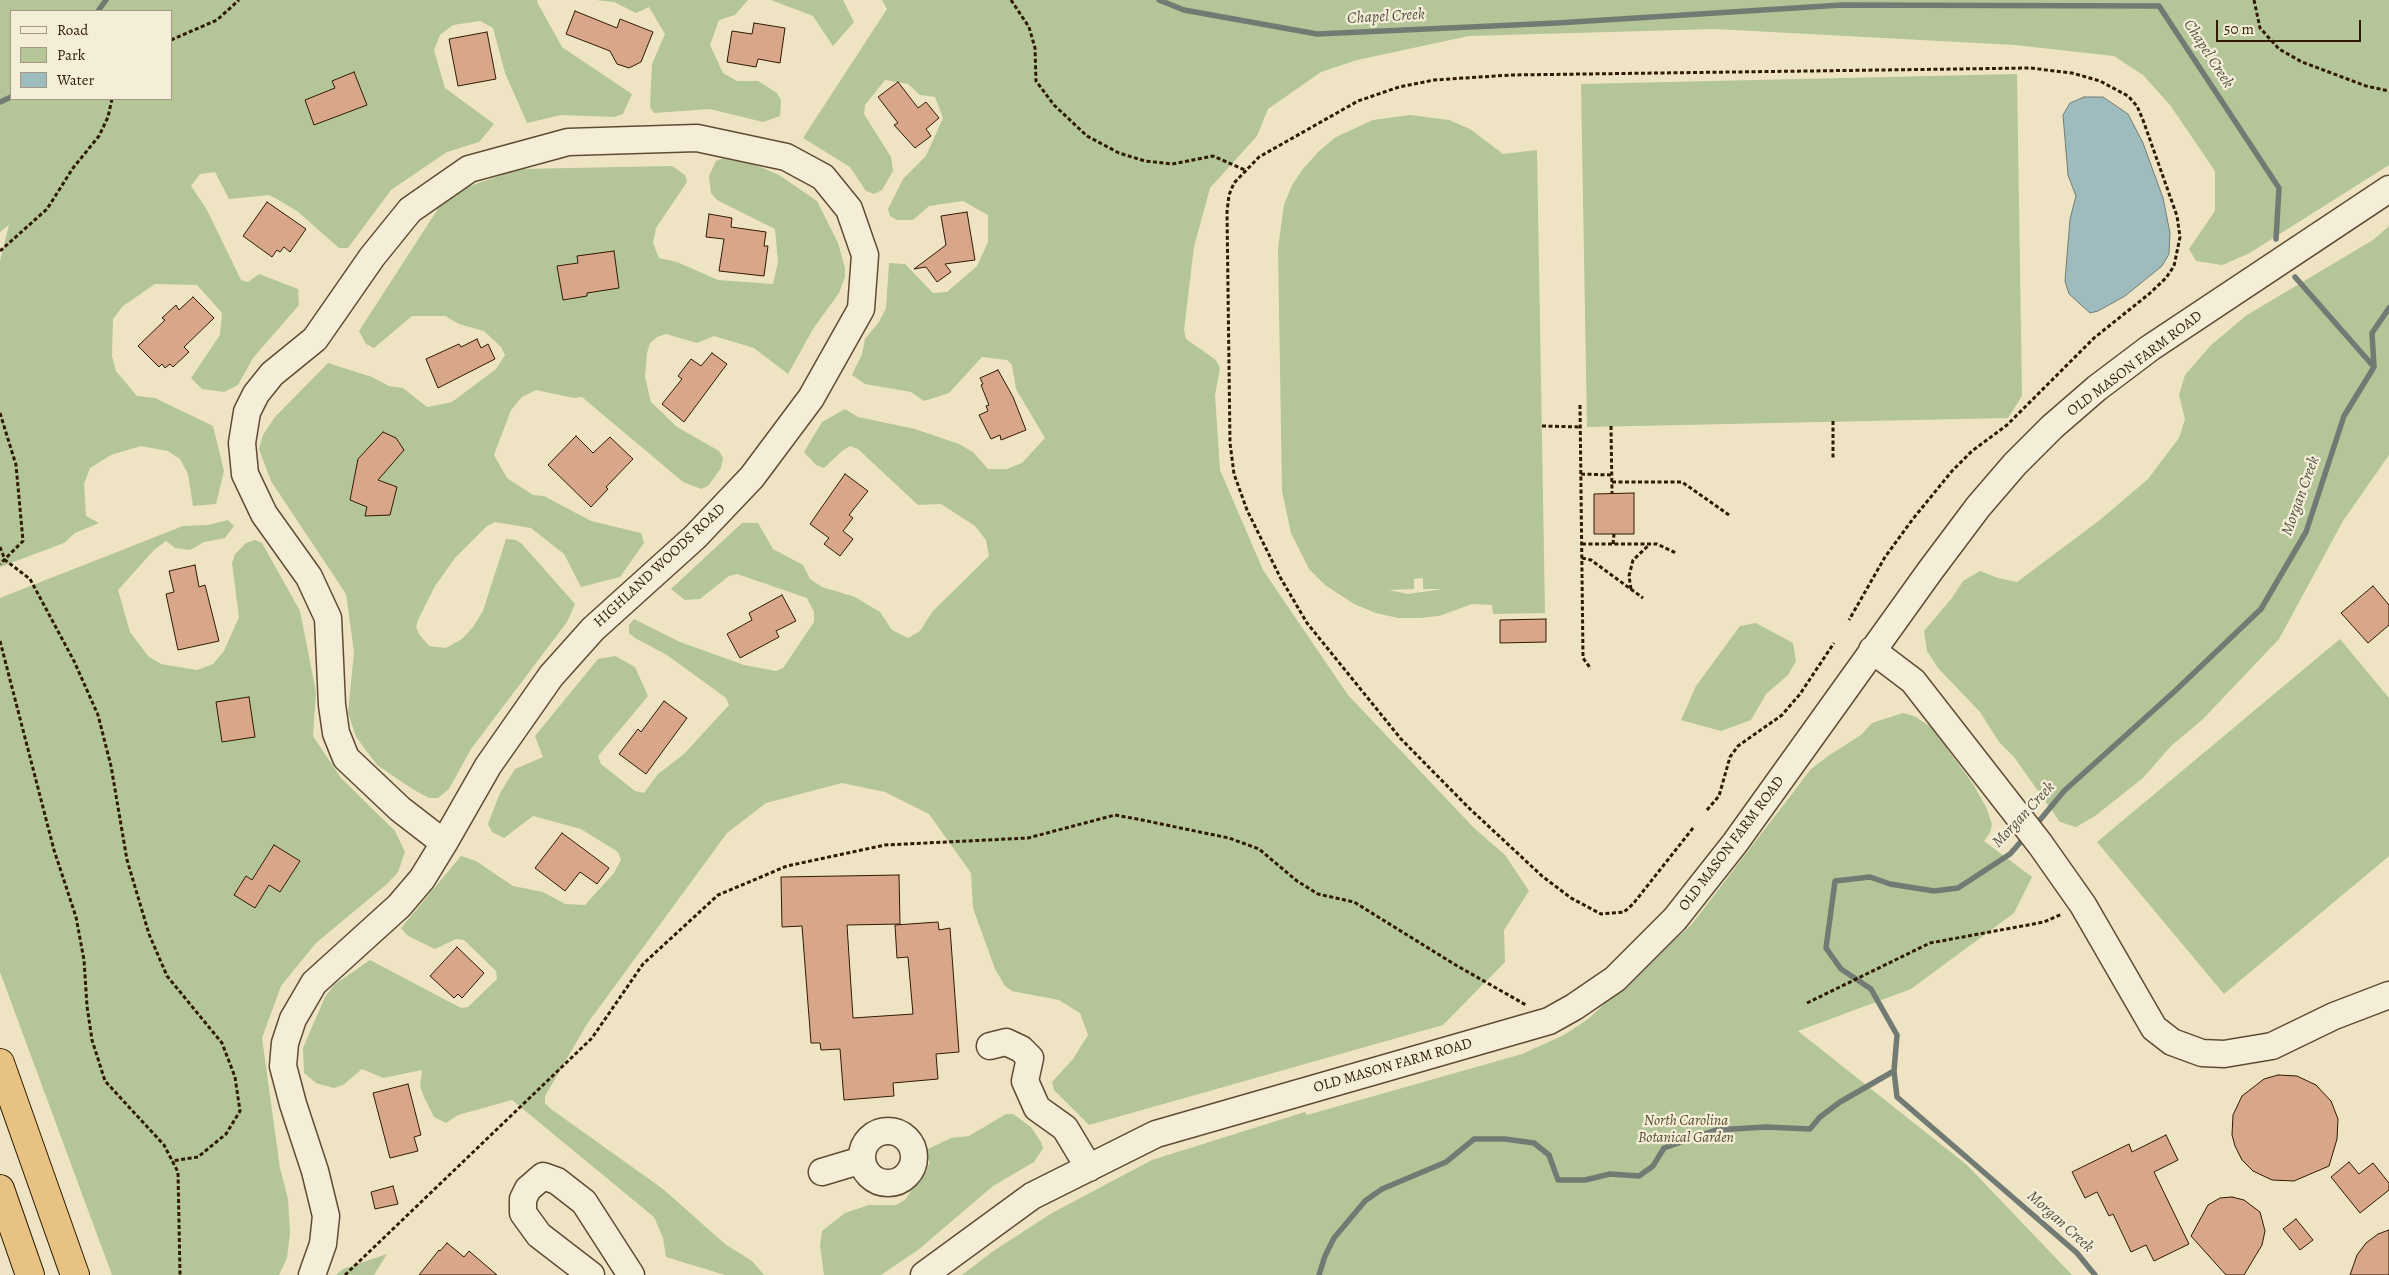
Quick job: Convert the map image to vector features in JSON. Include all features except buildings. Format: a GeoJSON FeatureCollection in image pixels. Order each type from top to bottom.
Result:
{"type":"FeatureCollection","features":[{"type":"Feature","properties":{"kind":"highway"},"geometry":{"type":"LineString","coordinates":[[0,1063],[75,1275]]}},
{"type":"Feature","properties":{"kind":"highway"},"geometry":{"type":"LineString","coordinates":[[0,1189],[30,1275]]}},
{"type":"Feature","properties":{"kind":"street","name":"HIGHLAND WOODS ROAD"},"geometry":{"type":"LineString","coordinates":[[312,1275],[323,1244],[326,1216],[315,1171],[293,1104],[283,1066],[286,1043],[293,1019],[314,983],[399,906],[422,879],[444,843],[488,766],[551,676],[593,629],[695,537],[752,477],[811,398],[861,309],[864,255],[849,210],[823,177],[786,157],[697,138],[568,142],[469,169],[410,210],[372,257],[315,339],[272,374],[256,394],[247,412],[242,443],[245,474],[264,514],[309,576],[328,618],[332,705],[336,733],[346,758],[400,809],[444,843]]}},
{"type":"Feature","properties":{"kind":"street","name":"OLD MASON FARM ROAD"},"geometry":{"type":"LineString","coordinates":[[924,1275],[1032,1196],[1156,1134],[1550,1021],[1574,1007],[1614,978],[1674,919],[1752,819],[1872,650],[1978,507],[2015,464],[2052,427],[2097,388],[2150,348],[2389,189]]}},
{"type":"Feature","properties":{"kind":"street"},"geometry":{"type":"LineString","coordinates":[[1872,650],[1913,681],[2040,844],[2083,904],[2154,1028],[2172,1042],[2202,1053],[2224,1054],[2272,1046],[2334,1016],[2389,995]]}},
{"type":"Feature","properties":{"kind":"street"},"geometry":{"type":"LineString","coordinates":[[990,1046],[1006,1042],[1021,1049],[1030,1058],[1025,1081],[1037,1108],[1065,1128],[1089,1168]]}},
{"type":"Feature","properties":{"kind":"street"},"geometry":{"type":"LineString","coordinates":[[822,1172],[862,1160]]}},
{"type":"Feature","properties":{"kind":"street"},"geometry":{"type":"LineString","coordinates":[[591,1275],[539,1235],[523,1213],[523,1199],[528,1189],[543,1176],[557,1181],[584,1202],[631,1275]]}},
{"type":"Feature","properties":{"kind":"path"},"geometry":{"type":"LineString","coordinates":[[172,40],[217,20],[239,0]]}},
{"type":"Feature","properties":{"kind":"path"},"geometry":{"type":"LineString","coordinates":[[1011,0],[1029,27],[1035,48],[1036,80],[1054,105],[1087,136],[1118,153],[1145,161],[1172,164],[1213,156],[1244,170]]}},
{"type":"Feature","properties":{"kind":"path"},"geometry":{"type":"LineString","coordinates":[[2254,0],[2260,28],[2279,49],[2302,62],[2366,86],[2389,91]]}},
{"type":"Feature","properties":{"kind":"path"},"geometry":{"type":"LineString","coordinates":[[1693,828],[1633,904],[1624,912],[1601,914],[1571,898],[1549,881],[1469,808],[1401,739],[1308,623],[1280,578],[1247,510],[1234,474],[1230,443],[1227,212],[1232,189],[1244,170],[1259,157],[1358,101],[1399,87],[1434,80],[1510,75],[2030,68],[2072,74],[2100,81],[2128,96],[2137,106],[2143,120],[2177,216],[2180,236],[2174,266],[2166,278],[2149,294],[2094,338],[2007,425],[1972,452],[1952,471],[1885,557],[1849,620]]}},
{"type":"Feature","properties":{"kind":"path"},"geometry":{"type":"LineString","coordinates":[[0,251],[47,209],[73,168],[99,136],[108,117],[112,100]]}},
{"type":"Feature","properties":{"kind":"path"},"geometry":{"type":"LineString","coordinates":[[1580,405],[1583,658],[1591,669]]}},
{"type":"Feature","properties":{"kind":"path"},"geometry":{"type":"LineString","coordinates":[[0,413],[16,465],[23,541],[0,564]]}},
{"type":"Feature","properties":{"kind":"path"},"geometry":{"type":"LineString","coordinates":[[1833,421],[1833,460]]}},
{"type":"Feature","properties":{"kind":"path"},"geometry":{"type":"LineString","coordinates":[[1542,426],[1580,427]]}},
{"type":"Feature","properties":{"kind":"path"},"geometry":{"type":"LineString","coordinates":[[1611,426],[1612,494]]}},
{"type":"Feature","properties":{"kind":"path"},"geometry":{"type":"LineString","coordinates":[[1581,474],[1612,476]]}},
{"type":"Feature","properties":{"kind":"path"},"geometry":{"type":"LineString","coordinates":[[1612,482],[1682,482],[1729,515]]}},
{"type":"Feature","properties":{"kind":"path"},"geometry":{"type":"LineString","coordinates":[[1613,544],[1614,534]]}},
{"type":"Feature","properties":{"kind":"path"},"geometry":{"type":"LineString","coordinates":[[1582,544],[1650,544],[1665,546],[1676,553]]}},
{"type":"Feature","properties":{"kind":"path"},"geometry":{"type":"LineString","coordinates":[[1631,589],[1629,576],[1632,560],[1650,544]]}},
{"type":"Feature","properties":{"kind":"path"},"geometry":{"type":"LineString","coordinates":[[0,547],[5,560],[30,579],[74,661],[98,715],[111,766],[127,860],[149,934],[167,976],[222,1043],[235,1077],[240,1112],[226,1134],[198,1157],[172,1161]]}},
{"type":"Feature","properties":{"kind":"path"},"geometry":{"type":"LineString","coordinates":[[1582,558],[1591,560],[1643,598]]}},
{"type":"Feature","properties":{"kind":"path"},"geometry":{"type":"LineString","coordinates":[[0,641],[54,850],[76,918],[84,960],[87,1006],[92,1040],[105,1081],[164,1146],[178,1172],[180,1275]]}},
{"type":"Feature","properties":{"kind":"path"},"geometry":{"type":"LineString","coordinates":[[1706,810],[1718,796],[1730,758],[1738,746],[1782,715],[1800,694],[1834,643]]}},
{"type":"Feature","properties":{"kind":"path"},"geometry":{"type":"LineString","coordinates":[[345,1275],[592,1038],[643,964],[718,895],[787,866],[885,845],[1028,838],[1115,815],[1229,838],[1259,849],[1297,882],[1318,894],[1354,902],[1550,1021]]}},
{"type":"Feature","properties":{"kind":"path"},"geometry":{"type":"LineString","coordinates":[[1807,1003],[1881,969],[1930,943],[2044,922],[2083,904]]}},
{"type":"Feature","properties":{"kind":"green space"},"geometry":{"type":"Polygon","coordinates":[[[0,0],[538,0],[537,2],[562,47],[632,94],[623,114],[614,117],[561,115],[527,123],[505,73],[493,28],[480,21],[453,25],[440,35],[434,50],[445,88],[494,124],[479,142],[447,152],[391,190],[348,248],[339,248],[297,211],[269,195],[229,199],[215,172],[200,174],[191,186],[207,210],[241,280],[248,282],[259,274],[298,289],[299,305],[253,358],[238,385],[224,392],[202,389],[191,378],[220,335],[222,313],[197,285],[155,284],[123,306],[113,319],[112,356],[116,371],[137,396],[155,398],[213,426],[224,471],[216,504],[193,506],[188,474],[180,459],[168,451],[141,446],[111,455],[90,468],[84,484],[86,516],[99,523],[75,533],[64,543],[0,567],[0,261],[9,225],[0,232],[0,0]]]}},
{"type":"Feature","properties":{"kind":"green space"},"geometry":{"type":"Polygon","coordinates":[[[596,0],[748,0],[735,15],[719,20],[710,45],[723,73],[737,81],[758,81],[777,93],[781,100],[780,116],[763,122],[710,109],[654,113],[650,107],[652,64],[665,34],[649,7],[636,13],[614,2],[596,0]]]}},
{"type":"Feature","properties":{"kind":"green space"},"geometry":{"type":"Polygon","coordinates":[[[771,0],[843,0],[854,22],[833,46],[813,16],[771,0]]]}},
{"type":"Feature","properties":{"kind":"green space"},"geometry":{"type":"Polygon","coordinates":[[[882,0],[2389,0],[2389,165],[2248,254],[2222,265],[2196,261],[2189,249],[2215,211],[2215,171],[2170,105],[2143,75],[2114,56],[2015,45],[1715,29],[1469,36],[1357,60],[1321,72],[1268,109],[1257,136],[1210,188],[1194,247],[1184,330],[1186,339],[1216,360],[1220,368],[1215,395],[1220,470],[1263,570],[1348,695],[1474,828],[1505,855],[1529,891],[1504,930],[1505,962],[1443,1025],[1089,1125],[1054,1090],[1052,1082],[1073,1059],[1088,1035],[1080,1013],[1059,1000],[1012,991],[1005,986],[995,969],[973,908],[971,873],[929,814],[885,792],[842,783],[766,803],[727,833],[587,1024],[545,1096],[545,1103],[551,1109],[663,1189],[725,1244],[752,1261],[764,1275],[725,1275],[666,1257],[663,1238],[654,1217],[512,1100],[458,1115],[446,1123],[434,1117],[424,1097],[420,1086],[422,1070],[383,1078],[362,1069],[343,1085],[334,1088],[316,1083],[304,1073],[303,1048],[325,997],[334,985],[370,960],[461,1008],[468,1007],[497,979],[496,971],[464,940],[456,939],[435,949],[408,936],[401,928],[461,856],[476,861],[513,886],[543,892],[565,904],[585,905],[614,873],[621,860],[618,852],[581,829],[533,816],[504,838],[492,832],[488,824],[500,793],[515,769],[543,757],[535,736],[598,659],[615,656],[635,667],[648,696],[598,756],[601,764],[635,791],[644,793],[658,774],[684,754],[729,705],[726,698],[667,655],[629,633],[629,625],[634,619],[680,642],[744,665],[776,671],[783,668],[814,622],[814,612],[807,598],[737,574],[729,576],[700,599],[685,600],[671,589],[742,523],[758,523],[773,549],[803,565],[810,579],[822,587],[855,597],[880,612],[892,630],[908,638],[920,631],[932,612],[989,556],[986,540],[975,526],[941,504],[918,505],[858,449],[850,446],[824,468],[816,465],[804,452],[822,422],[845,409],[858,417],[915,429],[959,444],[973,452],[988,469],[1007,469],[1022,463],[1045,438],[1016,389],[1012,365],[1007,360],[982,357],[949,393],[924,401],[911,392],[865,384],[852,375],[862,354],[865,339],[879,322],[886,308],[889,263],[905,264],[933,293],[947,292],[977,266],[988,242],[988,215],[963,201],[929,206],[913,220],[897,220],[890,216],[888,209],[903,179],[926,156],[943,118],[935,97],[920,95],[908,84],[885,80],[865,105],[864,114],[891,157],[893,171],[882,190],[874,194],[866,191],[850,167],[803,138],[887,9],[882,0]]]}},
{"type":"Feature","properties":{"kind":"green space"},"geometry":{"type":"Polygon","coordinates":[[[2017,74],[2022,396],[2008,418],[1587,427],[1581,84],[2017,74]]]}},
{"type":"Feature","properties":{"kind":"green space"},"geometry":{"type":"Polygon","coordinates":[[[1410,115],[1449,120],[1470,129],[1503,154],[1537,150],[1545,613],[1493,614],[1492,605],[1472,604],[1439,616],[1420,618],[1398,618],[1376,613],[1354,604],[1325,585],[1309,569],[1291,533],[1282,491],[1278,248],[1284,205],[1292,185],[1319,151],[1336,137],[1373,120],[1410,115]],[[1423,578],[1414,579],[1414,589],[1389,590],[1408,594],[1443,589],[1423,589],[1423,578]]]}},
{"type":"Feature","properties":{"kind":"green space"},"geometry":{"type":"Polygon","coordinates":[[[724,158],[758,166],[779,175],[817,201],[838,243],[845,268],[845,277],[839,293],[813,329],[788,374],[754,348],[714,336],[697,343],[666,334],[657,337],[650,343],[647,353],[645,377],[651,402],[677,427],[719,451],[723,458],[721,468],[708,486],[701,489],[683,482],[582,397],[574,398],[536,390],[522,397],[511,410],[494,455],[507,478],[533,495],[544,496],[591,521],[641,533],[644,543],[620,577],[581,587],[564,554],[531,528],[495,522],[487,526],[455,558],[435,586],[418,620],[416,627],[429,646],[446,648],[462,639],[473,627],[483,611],[506,539],[516,540],[522,544],[575,604],[567,622],[471,749],[449,789],[438,798],[429,798],[377,765],[356,737],[348,713],[354,652],[346,594],[271,481],[259,449],[263,435],[275,417],[328,363],[372,377],[389,386],[403,388],[427,407],[452,402],[496,369],[505,355],[501,347],[484,331],[459,324],[445,316],[412,316],[374,348],[366,344],[359,331],[443,201],[467,187],[520,169],[672,166],[685,175],[687,182],[656,228],[653,243],[659,258],[677,262],[718,280],[773,284],[778,262],[775,229],[717,200],[711,193],[709,176],[716,161],[724,158]]]}},
{"type":"Feature","properties":{"kind":"green space"},"geometry":{"type":"Polygon","coordinates":[[[2389,226],[2389,455],[2343,521],[2279,639],[2203,719],[2171,746],[2143,778],[2095,816],[2076,827],[2060,822],[2014,757],[1999,742],[1980,712],[1938,668],[1927,651],[1924,631],[1952,598],[1963,581],[1980,571],[1998,578],[2017,582],[2100,520],[2148,479],[2179,438],[2185,419],[2179,395],[2185,375],[2211,345],[2247,315],[2373,240],[2389,226]]]}},
{"type":"Feature","properties":{"kind":"green space"},"geometry":{"type":"Polygon","coordinates":[[[228,520],[234,526],[225,538],[204,542],[190,550],[175,548],[166,541],[154,550],[118,590],[130,632],[148,656],[161,664],[197,670],[213,664],[224,651],[239,617],[232,563],[235,554],[246,543],[255,540],[262,543],[300,611],[316,692],[313,736],[341,778],[395,831],[405,852],[398,872],[387,884],[316,943],[281,986],[262,1038],[280,1168],[288,1199],[290,1233],[287,1258],[279,1275],[112,1275],[0,972],[0,598],[183,526],[208,525],[228,520]]]}},
{"type":"Feature","properties":{"kind":"green space"},"geometry":{"type":"Polygon","coordinates":[[[1756,623],[1793,643],[1796,661],[1788,675],[1766,694],[1751,720],[1721,731],[1681,720],[1696,686],[1740,626],[1756,623]]]}},
{"type":"Feature","properties":{"kind":"green space"},"geometry":{"type":"Polygon","coordinates":[[[2340,639],[2389,698],[2389,856],[2224,994],[2097,842],[2340,639]]]}},
{"type":"Feature","properties":{"kind":"green space","name":"North Carolina Botanical Garden"},"geometry":{"type":"Polygon","coordinates":[[[1903,713],[1914,716],[1931,727],[1973,784],[1986,807],[1992,824],[1990,833],[1984,841],[2032,877],[2014,913],[1911,989],[1798,1031],[1967,1165],[2072,1275],[962,1275],[992,1252],[1052,1213],[1152,1160],[1305,1112],[1307,1115],[1522,1054],[1564,1035],[1588,1019],[1692,924],[1811,769],[1861,735],[1872,723],[1903,713]]]}},
{"type":"Feature","properties":{"kind":"green space"},"geometry":{"type":"Polygon","coordinates":[[[1006,1114],[1013,1114],[1031,1127],[1041,1142],[1043,1148],[1034,1162],[993,1186],[918,1250],[881,1275],[824,1275],[820,1246],[822,1231],[845,1213],[869,1205],[896,1205],[905,1200],[930,1163],[924,1151],[951,1138],[969,1136],[1006,1114]]]}},
{"type":"Feature","properties":{"kind":"green space"},"geometry":{"type":"Polygon","coordinates":[[[387,1254],[374,1275],[336,1275],[343,1269],[387,1254]]]}},
{"type":"Feature","properties":{"kind":"water"},"geometry":{"type":"Polygon","coordinates":[[[2084,97],[2103,97],[2128,114],[2143,143],[2163,198],[2170,233],[2169,254],[2162,266],[2125,296],[2098,311],[2090,313],[2069,294],[2065,281],[2070,219],[2076,196],[2068,175],[2063,115],[2070,103],[2084,97]]]}},
{"type":"Feature","properties":{"kind":"waterway","name":"Chapel Creek"},"geometry":{"type":"LineString","coordinates":[[99,10],[106,0]]}},
{"type":"Feature","properties":{"kind":"waterway","name":"Chapel Creek"},"geometry":{"type":"LineString","coordinates":[[1159,0],[1184,10],[1317,34],[1557,23],[1842,5],[2159,6],[2279,188],[2276,239]]}},
{"type":"Feature","properties":{"kind":"waterway","name":"Chapel Creek"},"geometry":{"type":"LineString","coordinates":[[0,102],[10,97]]}},
{"type":"Feature","properties":{"kind":"waterway","name":"Chapel Creek"},"geometry":{"type":"LineString","coordinates":[[2295,277],[2374,367]]}},
{"type":"Feature","properties":{"kind":"waterway","name":"Morgan Creek"},"geometry":{"type":"LineString","coordinates":[[2035,826],[2064,791],[2175,691],[2261,609],[2306,532],[2344,416],[2374,367],[2372,333],[2389,308]]}},
{"type":"Feature","properties":{"kind":"waterway","name":"Morgan Creek"},"geometry":{"type":"LineString","coordinates":[[2025,837],[2010,854],[1958,888],[1934,891],[1890,884],[1870,877],[1835,881],[1826,948],[1841,969],[1871,989],[1897,1035],[1894,1071],[1897,1097],[2077,1253],[2095,1275]]}},
{"type":"Feature","properties":{"kind":"waterway"},"geometry":{"type":"LineString","coordinates":[[1319,1275],[1325,1256],[1334,1238],[1365,1201],[1382,1189],[1446,1162],[1474,1139],[1505,1139],[1534,1143],[1549,1155],[1558,1180],[1585,1180],[1610,1174],[1639,1176],[1653,1166],[1664,1148],[1716,1130],[1766,1127],[1810,1129],[1820,1117],[1840,1102],[1894,1071]]}}]}
